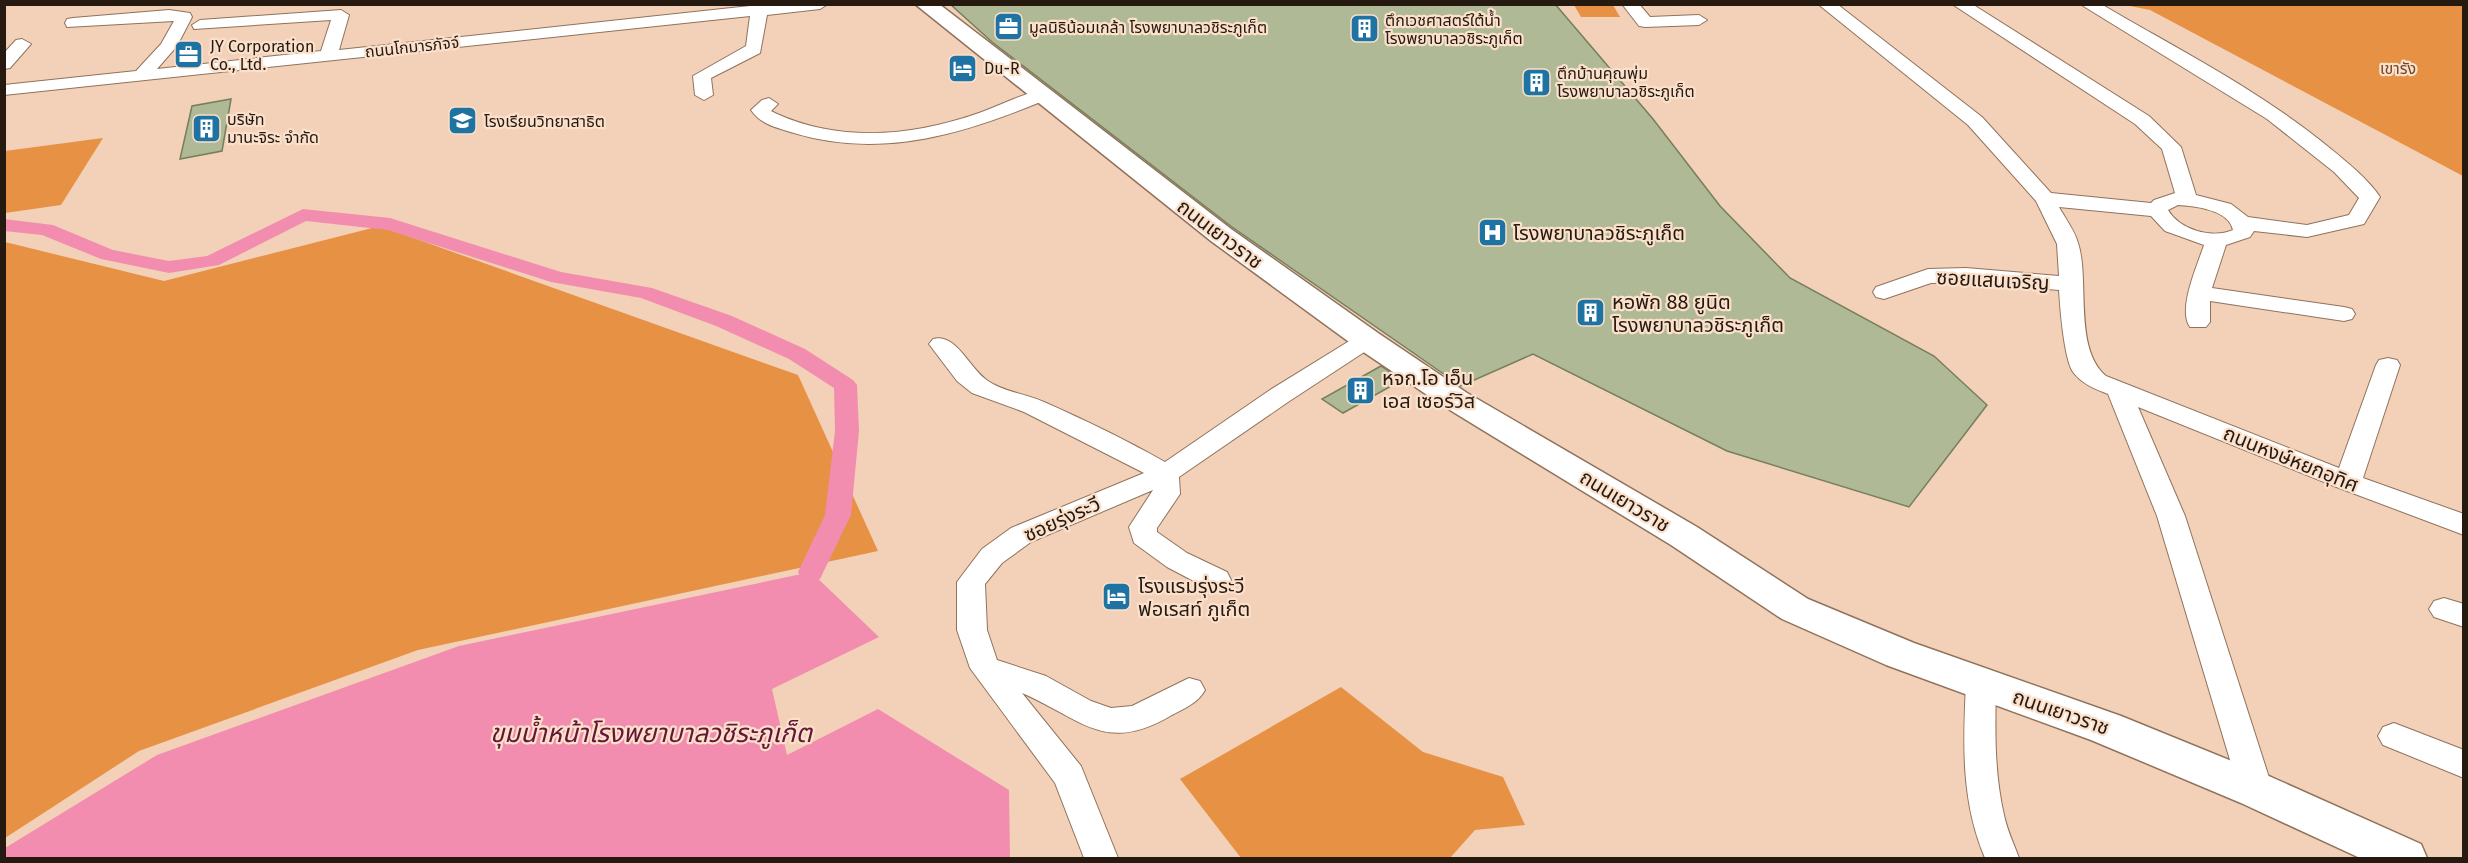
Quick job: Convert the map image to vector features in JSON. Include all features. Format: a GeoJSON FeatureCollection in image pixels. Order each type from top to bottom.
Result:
{"type":"FeatureCollection","features":[{"type":"Feature","properties":{"kind":"main road","name":"ถนนเยาวราช"},"geometry":{"type":"LineString","coordinates":[[925,4],[1044,94],[1221,235],[1366,340],[1456,400],[1684,536],[1795,609],[1900,654],[2106,728],[2256,790],[2405,858]]}},
{"type":"Feature","properties":{"kind":"street","name":"ถนนโกมารภัจจ์"},"geometry":{"type":"LineString","coordinates":[[4,90],[820,4]]}},
{"type":"Feature","properties":{"kind":"street"},"geometry":{"type":"LineString","coordinates":[[1630,4],[1645,22],[1699,20]]}},
{"type":"Feature","properties":{"kind":"street","name":"ถนนหงษ์หยกอุทิศ"},"geometry":{"type":"LineString","coordinates":[[1826,4],[1976,121],[2044,199],[2068,244],[2069,284],[2083,369],[2097,381],[2348,483],[2463,525]]}},
{"type":"Feature","properties":{"kind":"street"},"geometry":{"type":"LineString","coordinates":[[1960,4],[2142,120],[2172,147],[2187,199]]}},
{"type":"Feature","properties":{"kind":"street"},"geometry":{"type":"LineString","coordinates":[[2088,4],[2306,136],[2348,172],[2370,197],[2357,220],[2307,231],[2242,223],[2229,212],[2216,206],[2187,199],[2160,204],[2158,210]]}},
{"type":"Feature","properties":{"kind":"street"},"geometry":{"type":"LineString","coordinates":[[704,95],[700,80],[705,72],[754,49],[759,11]]}},
{"type":"Feature","properties":{"kind":"street"},"geometry":{"type":"LineString","coordinates":[[73,23],[169,15],[184,17],[168,46],[142,75]]}},
{"type":"Feature","properties":{"kind":"street"},"geometry":{"type":"LineString","coordinates":[[200,25],[341,15],[328,56]]}},
{"type":"Feature","properties":{"kind":"street"},"geometry":{"type":"LineString","coordinates":[[4,64],[22,44]]}},
{"type":"Feature","properties":{"kind":"street"},"geometry":{"type":"LineString","coordinates":[[769,104],[760,110],[765,116],[800,130],[875,141],[971,122],[1044,94]]}},
{"type":"Feature","properties":{"kind":"street"},"geometry":{"type":"LineString","coordinates":[[2044,199],[2158,210]]}},
{"type":"Feature","properties":{"kind":"street"},"geometry":{"type":"LineString","coordinates":[[2158,210],[2166,222],[2177,229],[2217,239],[2236,238],[2243,233],[2242,223]]}},
{"type":"Feature","properties":{"kind":"street"},"geometry":{"type":"LineString","coordinates":[[2199,322],[2199,293],[2217,239]]}},
{"type":"Feature","properties":{"kind":"street","name":"ซอยแสนเจริญ"},"geometry":{"type":"LineString","coordinates":[[1884,292],[1928,276],[1966,275],[2069,284]]}},
{"type":"Feature","properties":{"kind":"street"},"geometry":{"type":"LineString","coordinates":[[2199,293],[2344,314]]}},
{"type":"Feature","properties":{"kind":"street","name":"ซอยรุ่งระวี"},"geometry":{"type":"LineString","coordinates":[[1101,858],[1069,776],[985,668],[972,630],[970,582],[992,556],[1021,535],[1166,474],[1279,396],[1366,340]]}},
{"type":"Feature","properties":{"kind":"street"},"geometry":{"type":"LineString","coordinates":[[941,344],[966,376],[981,388],[1032,406],[1123,450],[1166,474],[1167,494],[1143,527],[1144,536],[1177,560],[1217,580]]}},
{"type":"Feature","properties":{"kind":"street"},"geometry":{"type":"LineString","coordinates":[[2348,483],[2388,365]]}},
{"type":"Feature","properties":{"kind":"street"},"geometry":{"type":"LineString","coordinates":[[2120,391],[2171,516],[2256,790]]}},
{"type":"Feature","properties":{"kind":"street"},"geometry":{"type":"LineString","coordinates":[[985,668],[1041,687],[1071,705],[1096,716],[1121,722],[1135,718],[1189,690]]}},
{"type":"Feature","properties":{"kind":"street"},"geometry":{"type":"LineString","coordinates":[[1981,684],[1978,762],[1990,828],[2002,858]]}},
{"type":"Feature","properties":{"kind":"street"},"geometry":{"type":"LineString","coordinates":[[2394,736],[2463,764]]}},
{"type":"Feature","properties":{"kind":"green space"},"geometry":{"type":"Polygon","coordinates":[[[1574,5],[1613,5],[1620,17],[1581,17],[1574,5]]]}},
{"type":"Feature","properties":{"kind":"green space","name":"เขารัง"},"geometry":{"type":"Polygon","coordinates":[[[2125,5],[2463,5],[2463,176],[2150,10],[2125,5]]]}},
{"type":"Feature","properties":{"kind":"green space"},"geometry":{"type":"Polygon","coordinates":[[[103,138],[61,205],[5,213],[5,151],[103,138]]]}},
{"type":"Feature","properties":{"kind":"green space"},"geometry":{"type":"Polygon","coordinates":[[[380,226],[798,375],[878,551],[418,650],[139,751],[5,838],[5,242],[164,281],[380,226]]]}},
{"type":"Feature","properties":{"kind":"green space"},"geometry":{"type":"Polygon","coordinates":[[[1341,687],[1423,752],[1503,777],[1525,825],[1475,830],[1450,858],[1241,858],[1180,779],[1341,687]]]}},
{"type":"Feature","properties":{"kind":"water","name":"ขุมน้ำหน้าโรงพยาบาลวชิระภูเก็ต"},"geometry":{"type":"Polygon","coordinates":[[[811,572],[879,637],[772,689],[787,755],[878,709],[1009,790],[1010,858],[5,858],[5,848],[157,755],[459,646],[811,572]]]}},
{"type":"Feature","properties":{"kind":"building","name":"โรงพยาบาลวชิระภูเก็ต"},"geometry":{"type":"Polygon","coordinates":[[[950,4],[1555,4],[1653,119],[1720,206],[1790,278],[1934,356],[1987,405],[1909,507],[1727,451],[1533,354],[1461,386],[1232,227],[992,42],[950,4]]]}},
{"type":"Feature","properties":{"kind":"building","name":"บริษัท มานะจิระ จำกัด"},"geometry":{"type":"Polygon","coordinates":[[[231,99],[222,151],[180,159],[192,106],[231,99]]]}},
{"type":"Feature","properties":{"kind":"building","name":"หจก.โอ เอ็น เอส เซอร์วิส"},"geometry":{"type":"Polygon","coordinates":[[[1381,366],[1402,380],[1343,413],[1322,399],[1381,366]]]}},
{"type":"Feature","properties":{"kind":"waterway"},"geometry":{"type":"LineString","coordinates":[[4,225],[46,229],[108,255],[169,267],[212,261],[303,215],[390,224],[558,278],[645,292],[724,321],[797,354],[845,385],[847,431],[838,515],[811,572]]}},
{"type":"Feature","properties":{"kind":"place","name":"มูลนิธิน้อมเกล้า โรงพยาบาลวชิระภูเก็ต"},"geometry":{"type":"Point","coordinates":[1008,27]}},
{"type":"Feature","properties":{"kind":"place","name":"ตึกเวชศาสตร์ใต้น้ำ โรงพยาบาลวชิระภูเก็ต"},"geometry":{"type":"Point","coordinates":[1364,29]}},
{"type":"Feature","properties":{"kind":"place","name":"JY Corporation Co., Ltd."},"geometry":{"type":"Point","coordinates":[189,55]}},
{"type":"Feature","properties":{"kind":"place","name":"Du-R"},"geometry":{"type":"Point","coordinates":[963,68]}},
{"type":"Feature","properties":{"kind":"place","name":"ตึกบ้านคุณพุ่ม โรงพยาบาลวชิระภูเก็ต"},"geometry":{"type":"Point","coordinates":[1536,82]}},
{"type":"Feature","properties":{"kind":"place","name":"โรงเรียนวิทยาสาธิต"},"geometry":{"type":"Point","coordinates":[463,121]}},
{"type":"Feature","properties":{"kind":"place","name":"บริษัท มานะจิระ จำกัด"},"geometry":{"type":"Point","coordinates":[206,128]}},
{"type":"Feature","properties":{"kind":"place","name":"โรงพยาบาลวชิระภูเก็ต"},"geometry":{"type":"Point","coordinates":[1492,233]}},
{"type":"Feature","properties":{"kind":"place","name":"หอพัก 88 ยูนิต โรงพยาบาลวชิระภูเก็ต"},"geometry":{"type":"Point","coordinates":[1591,313]}},
{"type":"Feature","properties":{"kind":"place","name":"หจก.โอ เอ็น เอส เซอร์วิส"},"geometry":{"type":"Point","coordinates":[1361,390]}},
{"type":"Feature","properties":{"kind":"place","name":"โรงแรมรุ่งระวี ฟอเรสท์ ภูเก็ต"},"geometry":{"type":"Point","coordinates":[1117,597]}}]}
